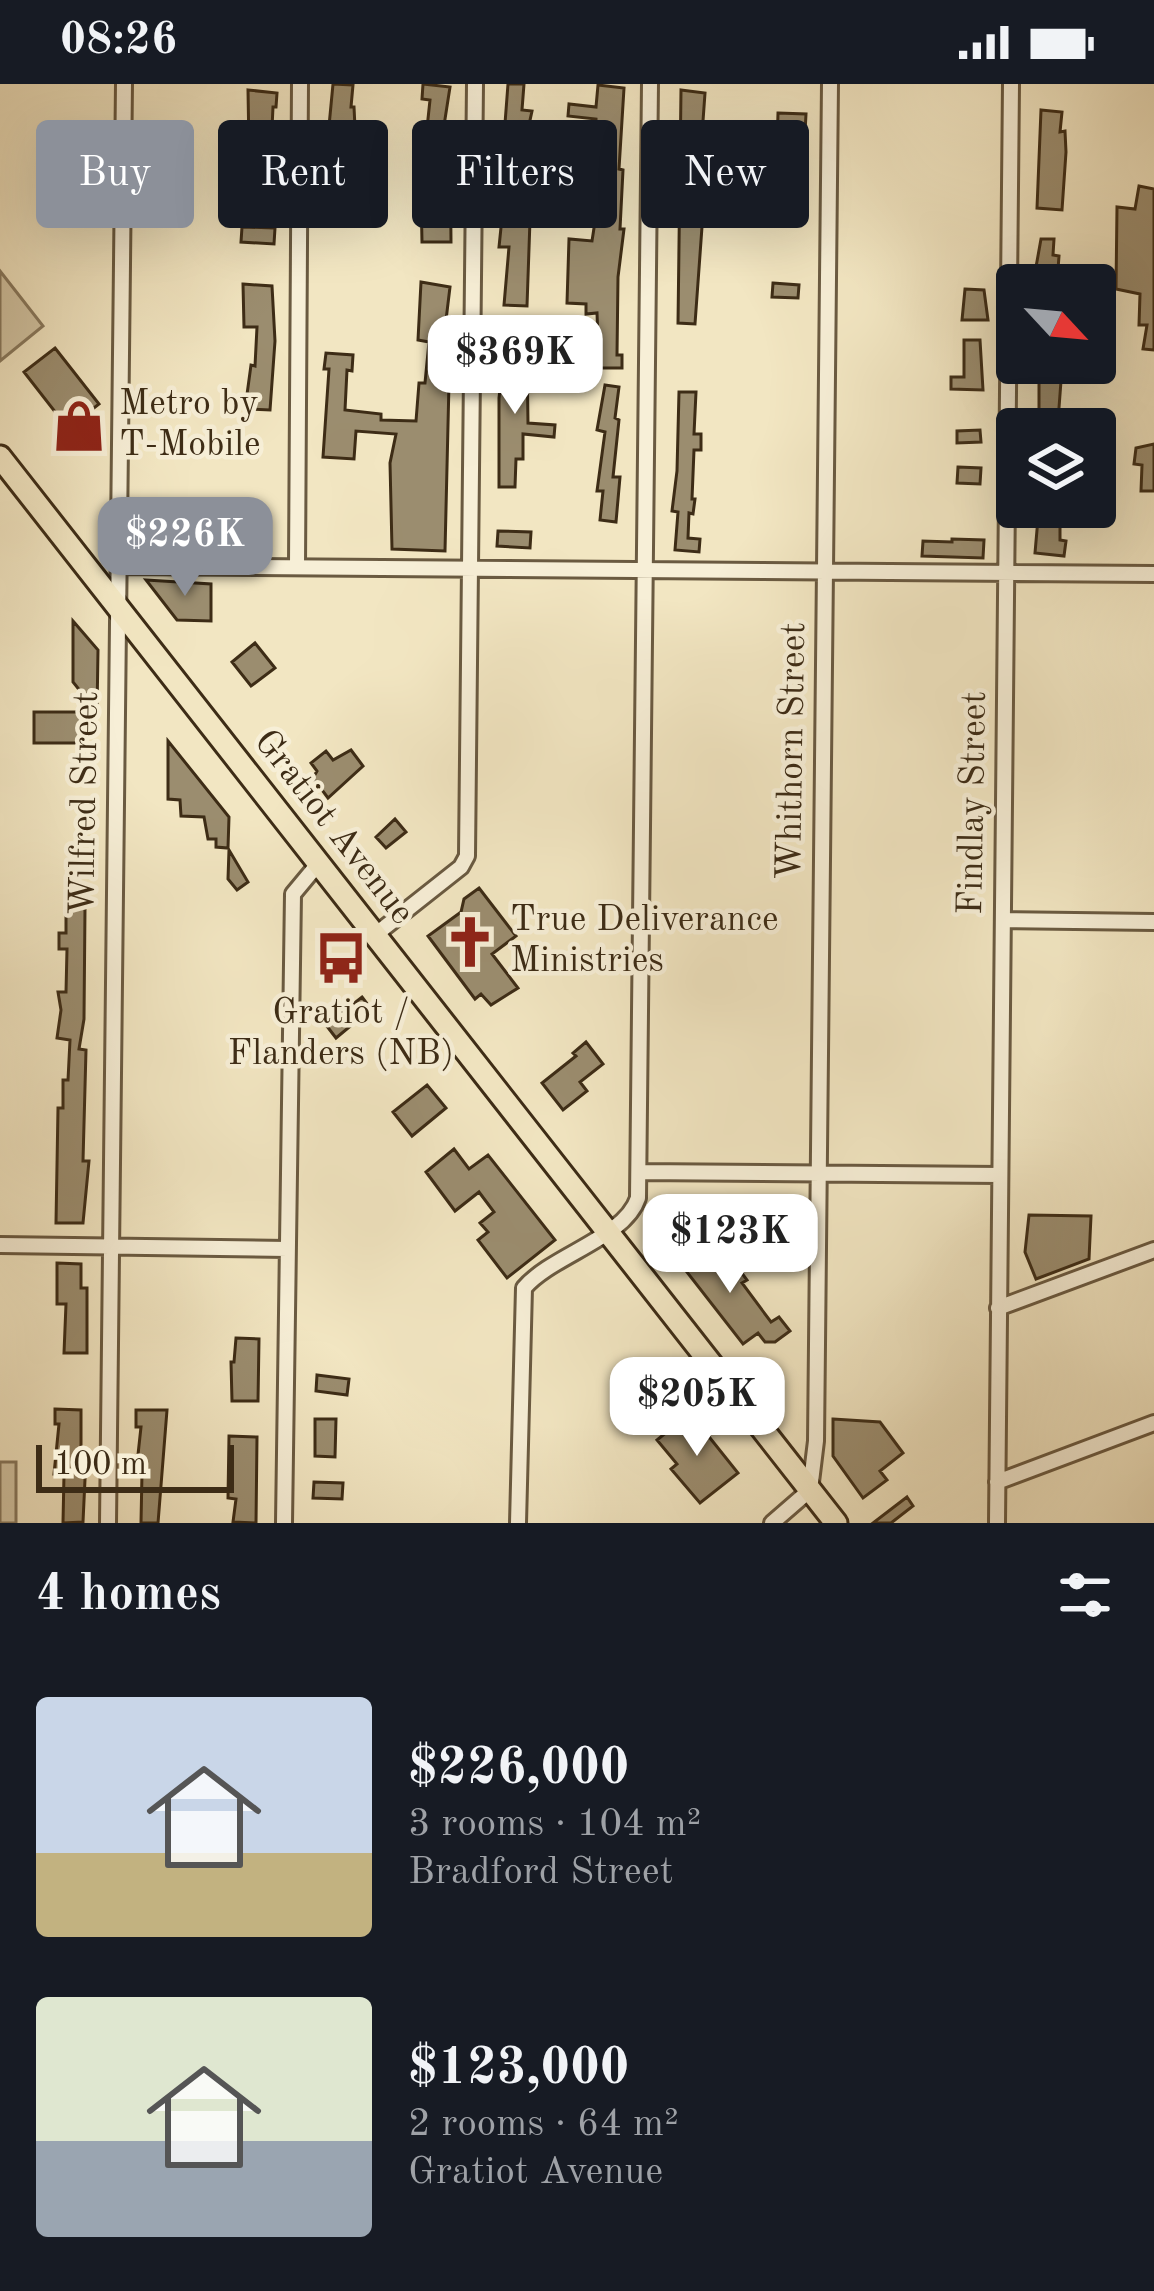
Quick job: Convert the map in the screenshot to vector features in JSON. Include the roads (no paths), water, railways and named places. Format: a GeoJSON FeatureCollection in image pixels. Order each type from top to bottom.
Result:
{"type":"FeatureCollection","features":[{"type":"Feature","properties":{"kind":"main road","name":"Gratiot Avenue"},"geometry":{"type":"LineString","coordinates":[[0,457],[836,1523]]}},
{"type":"Feature","properties":{"kind":"street","name":"Wilfred Street"},"geometry":{"type":"LineString","coordinates":[[108,1523],[124,84]]}},
{"type":"Feature","properties":{"kind":"street"},"geometry":{"type":"LineString","coordinates":[[297,565],[300,84]]}},
{"type":"Feature","properties":{"kind":"street"},"geometry":{"type":"LineString","coordinates":[[375,935],[460,867],[466,856],[475,84]]}},
{"type":"Feature","properties":{"kind":"street"},"geometry":{"type":"LineString","coordinates":[[518,1523],[521,1296],[529,1282],[608,1233],[635,1207],[639,1172],[650,84]]}},
{"type":"Feature","properties":{"kind":"street","name":"Whithorn Street"},"geometry":{"type":"LineString","coordinates":[[811,1490],[816,1441],[830,84]]}},
{"type":"Feature","properties":{"kind":"street","name":"Findlay Street"},"geometry":{"type":"LineString","coordinates":[[997,1523],[1011,84]]}},
{"type":"Feature","properties":{"kind":"street"},"geometry":{"type":"LineString","coordinates":[[117,566],[1154,574]]}},
{"type":"Feature","properties":{"kind":"street"},"geometry":{"type":"LineString","coordinates":[[284,1523],[293,894],[318,864]]}},
{"type":"Feature","properties":{"kind":"street"},"geometry":{"type":"LineString","coordinates":[[1003,920],[1154,922]]}},
{"type":"Feature","properties":{"kind":"street"},"geometry":{"type":"LineString","coordinates":[[639,1172],[1000,1175]]}},
{"type":"Feature","properties":{"kind":"street"},"geometry":{"type":"LineString","coordinates":[[0,1245],[287,1249]]}},
{"type":"Feature","properties":{"kind":"street"},"geometry":{"type":"LineString","coordinates":[[998,1308],[1154,1250]]}},
{"type":"Feature","properties":{"kind":"street"},"geometry":{"type":"LineString","coordinates":[[997,1482],[1154,1423]]}},
{"type":"Feature","properties":{"kind":"street"},"geometry":{"type":"LineString","coordinates":[[772,1523],[811,1490]]}},
{"type":"Feature","properties":{"kind":"place","name":"Metro by T-Mobile"},"geometry":{"type":"Point","coordinates":[79,426]}},
{"type":"Feature","properties":{"kind":"place","name":"True Deliverance Ministries"},"geometry":{"type":"Point","coordinates":[470,942]}},
{"type":"Feature","properties":{"kind":"place","name":"Gratiot / Flanders (NB)"},"geometry":{"type":"Point","coordinates":[341,958]}}]}
